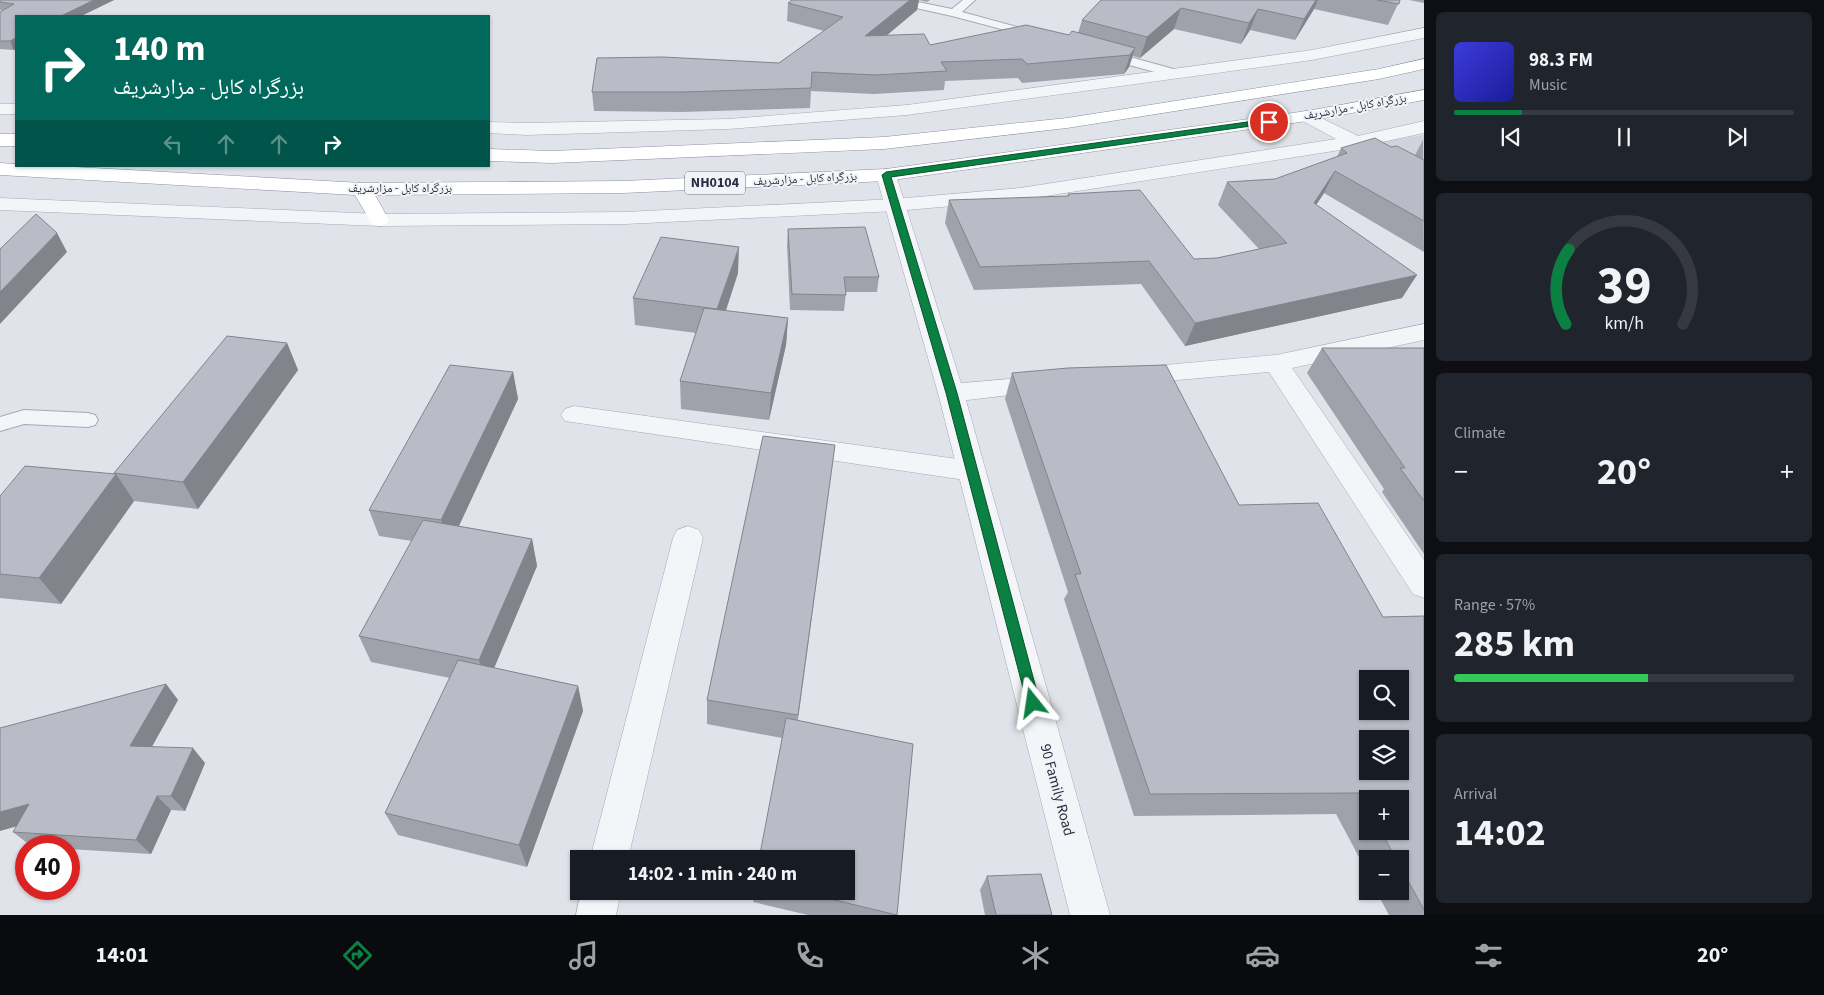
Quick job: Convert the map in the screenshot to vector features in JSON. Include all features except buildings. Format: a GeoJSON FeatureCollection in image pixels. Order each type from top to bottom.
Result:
{"type":"FeatureCollection","features":[{"type":"Feature","properties":{"kind":"highway","name":"بزرگراه کابل - مزارشریف"},"geometry":{"type":"LineString","coordinates":[[490,155],[552,157],[884,143],[1067,123],[1359,77],[1424,64]]}},
{"type":"Feature","properties":{"kind":"highway","name":"بزرگراه کابل - مزارشریف"},"geometry":{"type":"LineString","coordinates":[[0,169],[362,189],[622,187],[886,175],[1307,116],[1424,95]]}},
{"type":"Feature","properties":{"kind":"highway"},"geometry":{"type":"LineString","coordinates":[[0,140],[15,140]]}},
{"type":"Feature","properties":{"kind":"highway"},"geometry":{"type":"LineString","coordinates":[[362,189],[379,220]]}},
{"type":"Feature","properties":{"kind":"street"},"geometry":{"type":"LineString","coordinates":[[490,128],[526,129],[728,124],[897,111],[1312,55],[1424,34]]}},
{"type":"Feature","properties":{"kind":"street"},"geometry":{"type":"LineString","coordinates":[[0,108],[15,109]]}},
{"type":"Feature","properties":{"kind":"street"},"geometry":{"type":"LineString","coordinates":[[1307,116],[1424,180]]}},
{"type":"Feature","properties":{"kind":"street"},"geometry":{"type":"LineString","coordinates":[[0,204],[379,220],[625,218],[895,205],[1020,194],[1356,142],[1424,127]]}},
{"type":"Feature","properties":{"kind":"street"},"geometry":{"type":"LineString","coordinates":[[490,133],[526,129]]}},
{"type":"Feature","properties":{"kind":"street","name":"90 Family Road"},"geometry":{"type":"LineString","coordinates":[[886,175],[951,393],[1090,915]]}},
{"type":"Feature","properties":{"kind":"street"},"geometry":{"type":"LineString","coordinates":[[1105,379],[1276,363],[1424,332]]}},
{"type":"Feature","properties":{"kind":"street"},"geometry":{"type":"LineString","coordinates":[[1276,363],[1424,585]]}},
{"type":"Feature","properties":{"kind":"street"},"geometry":{"type":"LineString","coordinates":[[951,393],[1067,382]]}},
{"type":"Feature","properties":{"kind":"street"},"geometry":{"type":"LineString","coordinates":[[574,416],[972,471]]}},
{"type":"Feature","properties":{"kind":"street"},"geometry":{"type":"LineString","coordinates":[[611,850],[688,538]]}},
{"type":"Feature","properties":{"kind":"street"},"geometry":{"type":"LineString","coordinates":[[596,915],[599,900]]}},
{"type":"Feature","properties":{"kind":"lane"},"geometry":{"type":"LineString","coordinates":[[893,0],[954,13],[1047,39]]}},
{"type":"Feature","properties":{"kind":"lane"},"geometry":{"type":"LineString","coordinates":[[954,13],[970,0]]}},
{"type":"Feature","properties":{"kind":"lane"},"geometry":{"type":"LineString","coordinates":[[1094,51],[1177,74]]}},
{"type":"Feature","properties":{"kind":"lane"},"geometry":{"type":"LineString","coordinates":[[0,424],[24,417],[88,420]]}},
{"type":"Feature","properties":{"kind":"shaded area"},"geometry":{"type":"Polygon","coordinates":[[[1424,135],[1424,180],[1352,146],[1424,135]]]}},
{"type":"Feature","properties":{"kind":"route"},"geometry":{"type":"LineString","coordinates":[[1033,703],[951,393],[886,175],[1269,122]]}}]}
